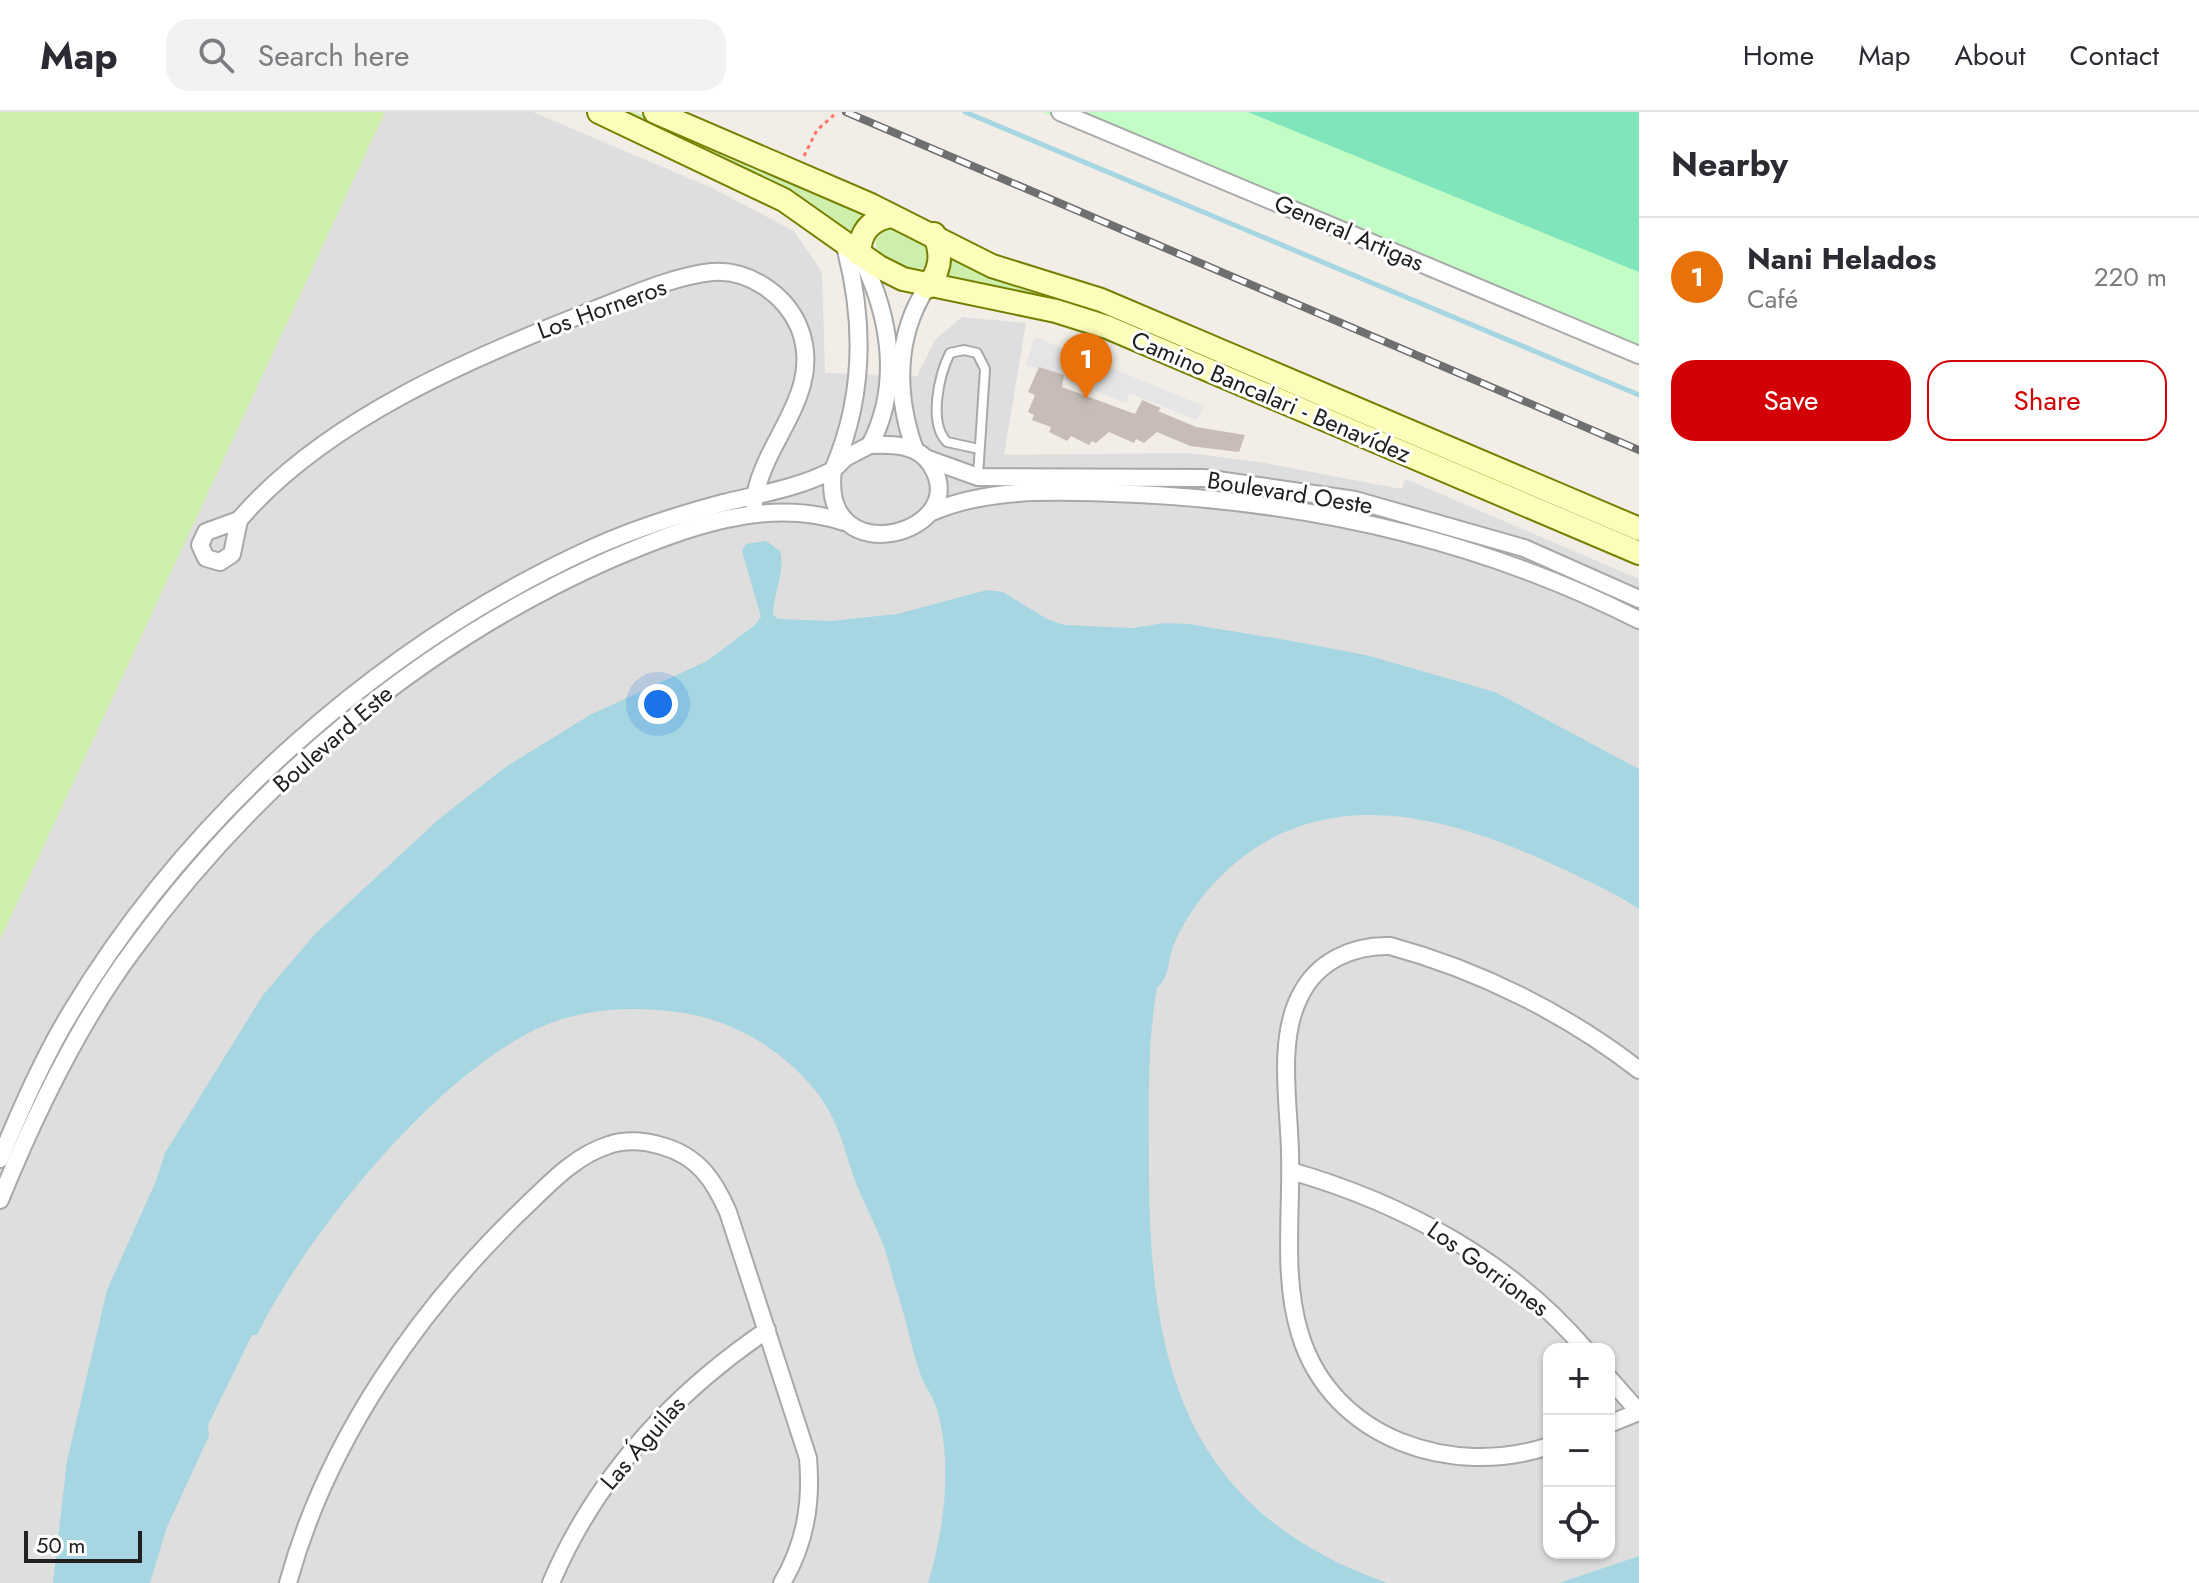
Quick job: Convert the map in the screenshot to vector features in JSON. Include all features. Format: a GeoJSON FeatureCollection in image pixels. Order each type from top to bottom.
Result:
{"type":"FeatureCollection","features":[{"type":"Feature","properties":{"kind":"main road","name":"Camino Bancalari - Benavídez"},"geometry":{"type":"LineString","coordinates":[[599,112],[784,200],[903,279],[927,287],[1056,311],[1107,327],[1639,553]]}},
{"type":"Feature","properties":{"kind":"main road","name":"Camino Bancalari - Benavídez"},"geometry":{"type":"LineString","coordinates":[[655,112],[934,234],[992,266],[1122,308],[1639,529]]}},
{"type":"Feature","properties":{"kind":"main road"},"geometry":{"type":"LineString","coordinates":[[852,248],[860,242],[871,223],[891,216]]}},
{"type":"Feature","properties":{"kind":"main road"},"geometry":{"type":"LineString","coordinates":[[927,287],[939,267],[934,234]]}},
{"type":"Feature","properties":{"kind":"street","name":"General Artigas"},"geometry":{"type":"LineString","coordinates":[[1060,112],[1639,355]]}},
{"type":"Feature","properties":{"kind":"street"},"geometry":{"type":"LineString","coordinates":[[852,248],[879,302],[889,354],[885,411],[870,445]]}},
{"type":"Feature","properties":{"kind":"street"},"geometry":{"type":"LineString","coordinates":[[852,248],[858,307],[858,374],[850,423],[833,470],[831,494],[844,522],[860,530],[891,533],[908,529],[932,512],[939,483],[921,454],[901,400],[908,319],[927,287]]}},
{"type":"Feature","properties":{"kind":"street","name":"Los Horneros"},"geometry":{"type":"LineString","coordinates":[[239,520],[273,484],[309,456],[427,384],[539,331],[617,301],[712,272],[752,279],[774,293],[791,311],[805,350],[802,389],[763,467],[754,504]]}},
{"type":"Feature","properties":{"kind":"street"},"geometry":{"type":"LineString","coordinates":[[833,470],[845,458],[870,445],[921,454]]}},
{"type":"Feature","properties":{"kind":"street","name":"Boulevard Oeste"},"geometry":{"type":"LineString","coordinates":[[921,454],[960,473],[978,477],[1153,476],[1235,482],[1355,500],[1524,548],[1639,599]]}},
{"type":"Feature","properties":{"kind":"street","name":"Boulevard Este"},"geometry":{"type":"LineString","coordinates":[[0,1159],[154,924],[225,841],[325,744],[421,664],[526,600],[648,543],[754,504],[833,470]]}},
{"type":"Feature","properties":{"kind":"street"},"geometry":{"type":"LineString","coordinates":[[974,497],[978,477]]}},
{"type":"Feature","properties":{"kind":"street"},"geometry":{"type":"LineString","coordinates":[[1232,500],[1235,482]]}},
{"type":"Feature","properties":{"kind":"street","name":"Boulevard Oeste"},"geometry":{"type":"LineString","coordinates":[[932,512],[974,497],[1069,492],[1232,500],[1321,512],[1461,547],[1553,580],[1639,620]]}},
{"type":"Feature","properties":{"kind":"street","name":"Boulevard Este"},"geometry":{"type":"LineString","coordinates":[[0,1200],[20,1132],[69,1014],[139,912],[173,869],[312,730],[407,653],[517,585],[637,530],[754,504],[844,522]]}},
{"type":"Feature","properties":{"kind":"street"},"geometry":{"type":"LineString","coordinates":[[1461,547],[1468,531]]}},
{"type":"Feature","properties":{"kind":"street"},"geometry":{"type":"LineString","coordinates":[[517,585],[526,600]]}},
{"type":"Feature","properties":{"kind":"street"},"geometry":{"type":"LineString","coordinates":[[312,730],[325,744]]}},
{"type":"Feature","properties":{"kind":"street"},"geometry":{"type":"LineString","coordinates":[[139,912],[154,924]]}},
{"type":"Feature","properties":{"kind":"street"},"geometry":{"type":"LineString","coordinates":[[1543,1448],[1497,1459],[1465,1459],[1429,1453],[1396,1442],[1366,1423],[1325,1381],[1300,1335],[1290,1271],[1288,1068],[1293,1012],[1299,996],[1319,970],[1354,950],[1390,946],[1494,984],[1581,1030],[1639,1070]]}},
{"type":"Feature","properties":{"kind":"street"},"geometry":{"type":"LineString","coordinates":[[288,1583],[332,1472],[398,1356],[490,1241],[564,1171],[590,1152],[611,1144],[647,1142],[693,1160],[707,1172],[728,1212],[798,1423],[810,1483],[800,1548],[782,1583]]}},
{"type":"Feature","properties":{"kind":"street","name":"Los Gorriones"},"geometry":{"type":"LineString","coordinates":[[1291,1171],[1387,1205],[1468,1249],[1546,1309],[1579,1343]]}},
{"type":"Feature","properties":{"kind":"street","name":"Las Águilas"},"geometry":{"type":"LineString","coordinates":[[551,1583],[584,1516],[635,1446],[700,1379],[767,1330]]}},
{"type":"Feature","properties":{"kind":"street"},"geometry":{"type":"LineString","coordinates":[[1615,1385],[1639,1412],[1615,1422]]}},
{"type":"Feature","properties":{"kind":"lane"},"geometry":{"type":"LineString","coordinates":[[978,477],[985,369],[977,353],[964,350],[950,353],[945,363],[937,424],[947,442],[979,449]]}},
{"type":"Feature","properties":{"kind":"lane"},"geometry":{"type":"LineString","coordinates":[[960,473],[961,447]]}},
{"type":"Feature","properties":{"kind":"path"},"geometry":{"type":"LineString","coordinates":[[802,160],[817,130],[834,115]]}},
{"type":"Feature","properties":{"kind":"shaded area"},"geometry":{"type":"Polygon","coordinates":[[[385,112],[533,112],[712,188],[794,231],[822,272],[825,373],[917,376],[935,340],[962,317],[1026,323],[1004,455],[1189,453],[1265,463],[1401,489],[1406,479],[1639,579],[1639,1583],[0,1583],[0,940],[385,112]]]}},
{"type":"Feature","properties":{"kind":"shaded area"},"geometry":{"type":"Polygon","coordinates":[[[1035,337],[1204,406],[1197,420],[1129,393],[1127,403],[1026,365],[1035,337]]]}},
{"type":"Feature","properties":{"kind":"green space"},"geometry":{"type":"Polygon","coordinates":[[[0,112],[385,112],[0,940],[0,112]]]}},
{"type":"Feature","properties":{"kind":"green space"},"geometry":{"type":"Polygon","coordinates":[[[625,112],[635,112],[809,192],[861,212],[864,218],[851,233],[770,181],[625,112]]]}},
{"type":"Feature","properties":{"kind":"green space"},"geometry":{"type":"Polygon","coordinates":[[[1042,112],[1639,112],[1639,350],[1042,112]]]}},
{"type":"Feature","properties":{"kind":"green space"},"geometry":{"type":"Polygon","coordinates":[[[1248,112],[1639,112],[1639,272],[1248,112]]]}},
{"type":"Feature","properties":{"kind":"green space"},"geometry":{"type":"Polygon","coordinates":[[[890,228],[924,245],[929,254],[924,268],[910,272],[880,254],[877,235],[890,228]]]}},
{"type":"Feature","properties":{"kind":"green space"},"geometry":{"type":"Polygon","coordinates":[[[951,256],[1063,295],[1639,537],[1639,542],[1268,384],[943,277],[951,256]]]}},
{"type":"Feature","properties":{"kind":"water"},"geometry":{"type":"Polygon","coordinates":[[[766,541],[780,551],[780,575],[773,615],[778,619],[831,621],[897,614],[987,590],[1003,592],[1047,619],[1064,625],[1132,628],[1165,623],[1189,624],[1286,640],[1366,655],[1495,692],[1639,769],[1639,909],[1541,859],[1458,828],[1416,819],[1374,815],[1333,818],[1293,829],[1254,849],[1218,879],[1182,927],[1165,978],[1157,988],[1149,1072],[1150,1229],[1157,1297],[1169,1359],[1190,1417],[1220,1468],[1262,1513],[1317,1552],[1387,1583],[928,1583],[942,1519],[945,1452],[942,1431],[936,1406],[918,1366],[883,1244],[828,1110],[801,1075],[754,1038],[717,1021],[697,1016],[628,1009],[579,1015],[548,1024],[507,1046],[464,1077],[422,1115],[381,1157],[343,1203],[309,1249],[257,1335],[252,1335],[208,1425],[209,1436],[167,1527],[150,1583],[53,1583],[67,1461],[107,1290],[156,1181],[165,1153],[263,995],[316,933],[439,819],[507,766],[590,715],[707,661],[755,625],[761,617],[742,551],[746,544],[766,541]]]}},
{"type":"Feature","properties":{"kind":"water"},"geometry":{"type":"Polygon","coordinates":[[[1639,1556],[1639,1583],[1559,1583],[1639,1556]]]}},
{"type":"Feature","properties":{"kind":"building"},"geometry":{"type":"Polygon","coordinates":[[[1039,367],[1064,375],[1062,387],[1135,414],[1142,400],[1161,408],[1158,411],[1196,427],[1245,435],[1239,452],[1190,446],[1157,432],[1144,443],[1136,439],[1134,443],[1109,432],[1089,445],[1071,436],[1067,441],[1049,432],[1051,427],[1032,420],[1034,415],[1028,412],[1035,395],[1028,392],[1039,367]]]}},
{"type":"Feature","properties":{"kind":"waterway"},"geometry":{"type":"LineString","coordinates":[[965,112],[1639,395]]}},
{"type":"Feature","properties":{"kind":"railway"},"geometry":{"type":"LineString","coordinates":[[846,112],[1639,450]]}},
{"type":"Feature","properties":{"kind":"place","name":"Nani Helados"},"geometry":{"type":"Point","coordinates":[1086,399]}}]}
